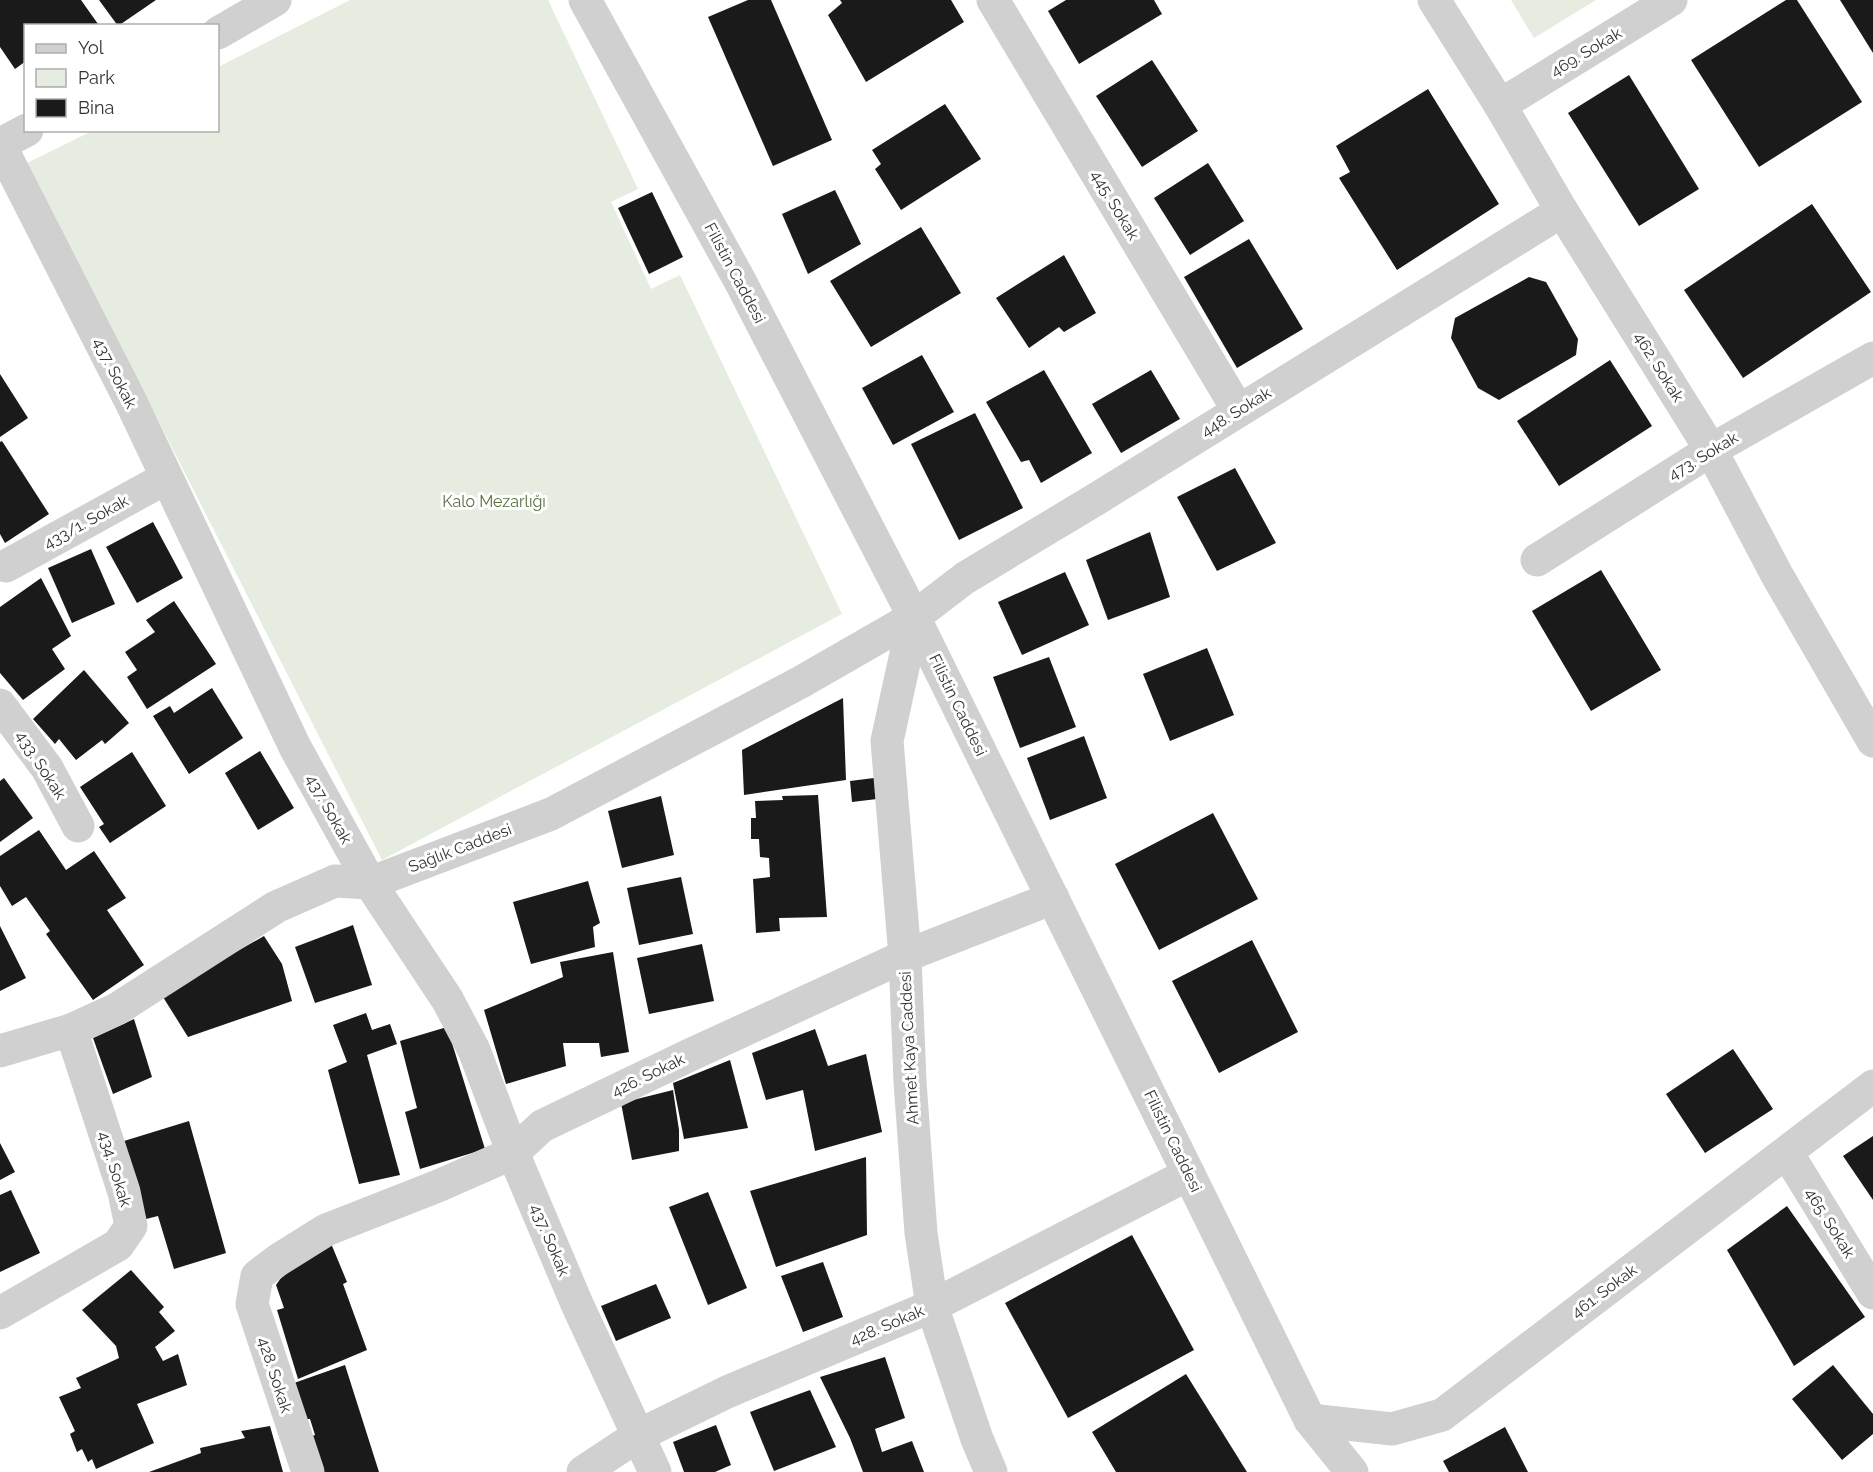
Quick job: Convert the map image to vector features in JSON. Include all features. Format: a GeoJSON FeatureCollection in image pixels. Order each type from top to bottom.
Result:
{"type":"FeatureCollection","features":[{"type":"Feature","properties":{"kind":"street"},"geometry":{"type":"LineString","coordinates":[[219,32],[275,0]]}},
{"type":"Feature","properties":{"kind":"street","name":"Filistin Caddesi"},"geometry":{"type":"LineString","coordinates":[[585,0],[740,281],[914,617],[1310,1419],[1352,1472]]}},
{"type":"Feature","properties":{"kind":"street","name":"445. Sokak"},"geometry":{"type":"LineString","coordinates":[[993,0],[1238,410]]}},
{"type":"Feature","properties":{"kind":"street","name":"462. Sokak"},"geometry":{"type":"LineString","coordinates":[[1434,0],[1711,450],[1777,575],[1873,741]]}},
{"type":"Feature","properties":{"kind":"street","name":"469. Sokak"},"geometry":{"type":"LineString","coordinates":[[1500,105],[1671,0]]}},
{"type":"Feature","properties":{"kind":"street"},"geometry":{"type":"LineString","coordinates":[[0,145],[24,132]]}},
{"type":"Feature","properties":{"kind":"street","name":"437. Sokak"},"geometry":{"type":"LineString","coordinates":[[0,145],[130,402],[295,747],[370,883],[447,999],[474,1050],[513,1153],[577,1304],[655,1472]]}},
{"type":"Feature","properties":{"kind":"street","name":"448. Sokak"},"geometry":{"type":"LineString","coordinates":[[914,617],[965,578],[1107,493],[1562,211]]}},
{"type":"Feature","properties":{"kind":"street","name":"473. Sokak"},"geometry":{"type":"LineString","coordinates":[[1537,560],[1711,450],[1873,358]]}},
{"type":"Feature","properties":{"kind":"street","name":"433/1. Sokak"},"geometry":{"type":"LineString","coordinates":[[6,566],[166,478]]}},
{"type":"Feature","properties":{"kind":"street","name":"Sağlık Caddesi"},"geometry":{"type":"LineString","coordinates":[[0,1051],[71,1030],[117,1010],[276,908],[335,881],[370,883],[551,814],[801,682],[914,617]]}},
{"type":"Feature","properties":{"kind":"street","name":"Ahmet Kaya Caddesi"},"geometry":{"type":"LineString","coordinates":[[914,617],[887,741],[905,956],[910,1082],[921,1233],[932,1306],[991,1472]]}},
{"type":"Feature","properties":{"kind":"street","name":"433. Sokak"},"geometry":{"type":"LineString","coordinates":[[0,705],[46,768],[78,826]]}},
{"type":"Feature","properties":{"kind":"street","name":"426. Sokak"},"geometry":{"type":"LineString","coordinates":[[257,1276],[326,1230],[438,1186],[513,1153],[542,1126],[692,1054],[905,956],[1053,898]]}},
{"type":"Feature","properties":{"kind":"street","name":"434. Sokak"},"geometry":{"type":"LineString","coordinates":[[0,1313],[118,1245],[131,1226],[124,1192],[71,1030]]}},
{"type":"Feature","properties":{"kind":"street","name":"461. Sokak"},"geometry":{"type":"LineString","coordinates":[[1310,1419],[1392,1429],[1442,1414],[1787,1154],[1873,1086]]}},
{"type":"Feature","properties":{"kind":"street","name":"465. Sokak"},"geometry":{"type":"LineString","coordinates":[[1787,1154],[1873,1293]]}},
{"type":"Feature","properties":{"kind":"street","name":"428. Sokak"},"geometry":{"type":"LineString","coordinates":[[583,1472],[639,1435],[727,1392],[932,1306],[1189,1174]]}},
{"type":"Feature","properties":{"kind":"street","name":"428. Sokak"},"geometry":{"type":"LineString","coordinates":[[257,1276],[252,1304],[308,1472]]}},
{"type":"Feature","properties":{"kind":"street","name":"Filistin Caddesi"},"geometry":{"type":"LineString","coordinates":[[1310,1419],[1321,1472]]}},
{"type":"Feature","properties":{"kind":"green space","name":"Kalo Mezarlığı"},"geometry":{"type":"Polygon","coordinates":[[[350,0],[548,0],[638,189],[611,202],[651,289],[680,275],[842,614],[382,860],[27,163],[90,132],[219,132],[219,66],[350,0]]]}},
{"type":"Feature","properties":{"kind":"green space"},"geometry":{"type":"Polygon","coordinates":[[[1511,0],[1596,0],[1534,38],[1511,0]]]}},
{"type":"Feature","properties":{"kind":"building"},"geometry":{"type":"Polygon","coordinates":[[[0,0],[81,0],[98,24],[24,24],[24,62],[15,69],[0,47],[0,0]]]}},
{"type":"Feature","properties":{"kind":"building"},"geometry":{"type":"Polygon","coordinates":[[[99,0],[156,0],[121,24],[117,24],[99,0]]]}},
{"type":"Feature","properties":{"kind":"building"},"geometry":{"type":"Polygon","coordinates":[[[748,0],[771,0],[832,140],[773,166],[708,17],[748,0]]]}},
{"type":"Feature","properties":{"kind":"building"},"geometry":{"type":"Polygon","coordinates":[[[840,0],[951,0],[964,22],[866,82],[828,15],[842,3],[840,0]]]}},
{"type":"Feature","properties":{"kind":"building"},"geometry":{"type":"Polygon","coordinates":[[[1066,0],[1154,0],[1162,14],[1079,64],[1048,11],[1066,0]]]}},
{"type":"Feature","properties":{"kind":"building"},"geometry":{"type":"Polygon","coordinates":[[[1786,0],[1797,0],[1862,102],[1759,167],[1691,60],[1786,0]]]}},
{"type":"Feature","properties":{"kind":"building"},"geometry":{"type":"Polygon","coordinates":[[[1840,0],[1873,0],[1873,53],[1840,0]]]}},
{"type":"Feature","properties":{"kind":"building"},"geometry":{"type":"Polygon","coordinates":[[[1152,60],[1198,131],[1142,167],[1096,96],[1152,60]]]}},
{"type":"Feature","properties":{"kind":"building"},"geometry":{"type":"Polygon","coordinates":[[[1629,75],[1699,189],[1639,226],[1568,113],[1629,75]]]}},
{"type":"Feature","properties":{"kind":"building"},"geometry":{"type":"Polygon","coordinates":[[[1428,89],[1499,204],[1397,270],[1339,178],[1350,172],[1336,146],[1428,89]]]}},
{"type":"Feature","properties":{"kind":"building"},"geometry":{"type":"Polygon","coordinates":[[[945,104],[981,159],[901,210],[875,169],[881,164],[872,150],[945,104]]]}},
{"type":"Feature","properties":{"kind":"building"},"geometry":{"type":"Polygon","coordinates":[[[1208,163],[1244,221],[1190,255],[1154,198],[1208,163]]]}},
{"type":"Feature","properties":{"kind":"building"},"geometry":{"type":"Polygon","coordinates":[[[835,190],[861,244],[808,274],[782,214],[835,190]]]}},
{"type":"Feature","properties":{"kind":"building"},"geometry":{"type":"Polygon","coordinates":[[[652,192],[683,257],[649,274],[618,208],[652,192]]]}},
{"type":"Feature","properties":{"kind":"building"},"geometry":{"type":"Polygon","coordinates":[[[1812,204],[1871,292],[1743,378],[1684,290],[1812,204]]]}},
{"type":"Feature","properties":{"kind":"building"},"geometry":{"type":"Polygon","coordinates":[[[921,227],[961,293],[871,347],[830,281],[921,227]]]}},
{"type":"Feature","properties":{"kind":"building"},"geometry":{"type":"Polygon","coordinates":[[[1249,239],[1303,329],[1237,368],[1184,277],[1249,239]]]}},
{"type":"Feature","properties":{"kind":"building"},"geometry":{"type":"Polygon","coordinates":[[[1064,255],[1096,313],[1064,332],[1059,327],[1029,348],[996,298],[1064,255]]]}},
{"type":"Feature","properties":{"kind":"building"},"geometry":{"type":"Polygon","coordinates":[[[1529,277],[1546,282],[1578,339],[1576,355],[1499,400],[1478,388],[1451,338],[1455,318],[1529,277]]]}},
{"type":"Feature","properties":{"kind":"building"},"geometry":{"type":"Polygon","coordinates":[[[922,355],[954,412],[893,445],[862,388],[922,355]]]}},
{"type":"Feature","properties":{"kind":"building"},"geometry":{"type":"Polygon","coordinates":[[[1610,360],[1652,426],[1559,486],[1517,421],[1610,360]]]}},
{"type":"Feature","properties":{"kind":"building"},"geometry":{"type":"Polygon","coordinates":[[[1044,370],[1092,453],[1041,483],[1029,460],[1021,462],[986,402],[1044,370]]]}},
{"type":"Feature","properties":{"kind":"building"},"geometry":{"type":"Polygon","coordinates":[[[1151,370],[1180,419],[1121,453],[1092,404],[1151,370]]]}},
{"type":"Feature","properties":{"kind":"building"},"geometry":{"type":"Polygon","coordinates":[[[0,374],[28,418],[0,437],[0,374]]]}},
{"type":"Feature","properties":{"kind":"building"},"geometry":{"type":"Polygon","coordinates":[[[975,413],[1023,508],[959,540],[911,444],[975,413]]]}},
{"type":"Feature","properties":{"kind":"building"},"geometry":{"type":"Polygon","coordinates":[[[2,441],[49,514],[5,543],[0,534],[0,442],[2,441]]]}},
{"type":"Feature","properties":{"kind":"building"},"geometry":{"type":"Polygon","coordinates":[[[1235,468],[1276,543],[1217,571],[1177,497],[1235,468]]]}},
{"type":"Feature","properties":{"kind":"building"},"geometry":{"type":"Polygon","coordinates":[[[153,522],[183,578],[137,603],[106,547],[153,522]]]}},
{"type":"Feature","properties":{"kind":"building"},"geometry":{"type":"Polygon","coordinates":[[[1150,532],[1170,597],[1108,620],[1086,560],[1150,532]]]}},
{"type":"Feature","properties":{"kind":"building"},"geometry":{"type":"Polygon","coordinates":[[[91,549],[115,604],[72,623],[48,568],[91,549]]]}},
{"type":"Feature","properties":{"kind":"building"},"geometry":{"type":"Polygon","coordinates":[[[1601,570],[1661,670],[1591,711],[1532,611],[1601,570]]]}},
{"type":"Feature","properties":{"kind":"building"},"geometry":{"type":"Polygon","coordinates":[[[1065,572],[1089,625],[1022,655],[998,602],[1065,572]]]}},
{"type":"Feature","properties":{"kind":"building"},"geometry":{"type":"Polygon","coordinates":[[[41,578],[71,636],[52,649],[65,669],[23,700],[0,673],[0,607],[41,578]]]}},
{"type":"Feature","properties":{"kind":"building"},"geometry":{"type":"Polygon","coordinates":[[[174,601],[216,664],[147,709],[127,677],[137,670],[125,652],[155,632],[146,620],[174,601]]]}},
{"type":"Feature","properties":{"kind":"building"},"geometry":{"type":"Polygon","coordinates":[[[1207,648],[1234,715],[1170,741],[1143,674],[1207,648]]]}},
{"type":"Feature","properties":{"kind":"building"},"geometry":{"type":"Polygon","coordinates":[[[1049,657],[1076,727],[1020,748],[993,677],[1049,657]]]}},
{"type":"Feature","properties":{"kind":"building"},"geometry":{"type":"Polygon","coordinates":[[[84,670],[129,723],[105,744],[102,740],[76,760],[59,739],[55,744],[33,719],[84,670]]]}},
{"type":"Feature","properties":{"kind":"building"},"geometry":{"type":"Polygon","coordinates":[[[212,688],[243,738],[189,774],[153,716],[170,706],[174,713],[212,688]]]}},
{"type":"Feature","properties":{"kind":"building"},"geometry":{"type":"Polygon","coordinates":[[[843,698],[846,780],[744,795],[742,750],[843,698]]]}},
{"type":"Feature","properties":{"kind":"building"},"geometry":{"type":"Polygon","coordinates":[[[1084,736],[1107,798],[1050,820],[1027,758],[1084,736]]]}},
{"type":"Feature","properties":{"kind":"building"},"geometry":{"type":"Polygon","coordinates":[[[260,751],[294,808],[258,830],[225,773],[260,751]]]}},
{"type":"Feature","properties":{"kind":"building"},"geometry":{"type":"Polygon","coordinates":[[[132,752],[166,806],[110,843],[99,827],[104,824],[80,787],[132,752]]]}},
{"type":"Feature","properties":{"kind":"building"},"geometry":{"type":"Polygon","coordinates":[[[4,778],[33,818],[0,842],[0,781],[4,778]]]}},
{"type":"Feature","properties":{"kind":"building"},"geometry":{"type":"Polygon","coordinates":[[[874,778],[877,799],[852,802],[850,781],[874,778]]]}},
{"type":"Feature","properties":{"kind":"building"},"geometry":{"type":"Polygon","coordinates":[[[818,795],[827,917],[779,918],[780,931],[756,933],[753,879],[770,877],[769,858],[760,857],[759,839],[751,839],[751,818],[756,818],[755,801],[783,800],[782,796],[818,795]]]}},
{"type":"Feature","properties":{"kind":"building"},"geometry":{"type":"Polygon","coordinates":[[[661,796],[674,855],[622,868],[608,811],[661,796]]]}},
{"type":"Feature","properties":{"kind":"building"},"geometry":{"type":"Polygon","coordinates":[[[1213,813],[1258,899],[1159,950],[1115,864],[1213,813]]]}},
{"type":"Feature","properties":{"kind":"building"},"geometry":{"type":"Polygon","coordinates":[[[39,830],[66,870],[94,851],[126,898],[107,910],[144,965],[93,1000],[46,934],[50,931],[26,897],[12,906],[0,886],[0,856],[39,830]]]}},
{"type":"Feature","properties":{"kind":"building"},"geometry":{"type":"Polygon","coordinates":[[[681,877],[693,934],[639,945],[627,888],[681,877]]]}},
{"type":"Feature","properties":{"kind":"building"},"geometry":{"type":"Polygon","coordinates":[[[588,881],[600,923],[593,927],[595,947],[531,964],[513,902],[588,881]]]}},
{"type":"Feature","properties":{"kind":"building"},"geometry":{"type":"Polygon","coordinates":[[[353,925],[372,985],[315,1003],[295,947],[353,925]]]}},
{"type":"Feature","properties":{"kind":"building"},"geometry":{"type":"Polygon","coordinates":[[[0,926],[26,978],[0,991],[0,926]]]}},
{"type":"Feature","properties":{"kind":"building"},"geometry":{"type":"Polygon","coordinates":[[[264,936],[282,964],[292,1001],[188,1037],[163,997],[204,970],[264,936]]]}},
{"type":"Feature","properties":{"kind":"building"},"geometry":{"type":"Polygon","coordinates":[[[1252,940],[1298,1032],[1219,1073],[1172,981],[1252,940]]]}},
{"type":"Feature","properties":{"kind":"building"},"geometry":{"type":"Polygon","coordinates":[[[702,944],[714,1001],[649,1014],[637,958],[702,944]]]}},
{"type":"Feature","properties":{"kind":"building"},"geometry":{"type":"Polygon","coordinates":[[[613,952],[629,1052],[601,1057],[599,1043],[563,1043],[566,1066],[506,1084],[484,1010],[563,977],[560,962],[613,952]]]}},
{"type":"Feature","properties":{"kind":"building"},"geometry":{"type":"Polygon","coordinates":[[[366,1013],[372,1030],[390,1024],[397,1044],[367,1055],[400,1175],[359,1184],[328,1070],[347,1062],[333,1025],[366,1013]]]}},
{"type":"Feature","properties":{"kind":"building"},"geometry":{"type":"Polygon","coordinates":[[[134,1019],[152,1077],[113,1094],[93,1038],[134,1019]]]}},
{"type":"Feature","properties":{"kind":"building"},"geometry":{"type":"Polygon","coordinates":[[[447,1027],[485,1149],[420,1169],[405,1112],[417,1108],[400,1041],[447,1027]]]}},
{"type":"Feature","properties":{"kind":"building"},"geometry":{"type":"Polygon","coordinates":[[[815,1029],[828,1066],[866,1054],[882,1132],[815,1151],[803,1090],[766,1100],[752,1053],[815,1029]]]}},
{"type":"Feature","properties":{"kind":"building"},"geometry":{"type":"Polygon","coordinates":[[[1733,1049],[1773,1109],[1705,1153],[1666,1094],[1733,1049]]]}},
{"type":"Feature","properties":{"kind":"building"},"geometry":{"type":"Polygon","coordinates":[[[730,1060],[748,1128],[684,1139],[673,1083],[730,1060]]]}},
{"type":"Feature","properties":{"kind":"building"},"geometry":{"type":"Polygon","coordinates":[[[673,1090],[679,1130],[679,1151],[632,1160],[621,1103],[673,1090]]]}},
{"type":"Feature","properties":{"kind":"building"},"geometry":{"type":"Polygon","coordinates":[[[189,1121],[226,1253],[174,1269],[158,1216],[146,1219],[124,1141],[189,1121]]]}},
{"type":"Feature","properties":{"kind":"building"},"geometry":{"type":"Polygon","coordinates":[[[1873,1136],[1873,1200],[1843,1156],[1873,1136]]]}},
{"type":"Feature","properties":{"kind":"building"},"geometry":{"type":"Polygon","coordinates":[[[0,1143],[15,1172],[0,1180],[0,1143]]]}},
{"type":"Feature","properties":{"kind":"building"},"geometry":{"type":"Polygon","coordinates":[[[866,1157],[867,1235],[776,1267],[750,1191],[866,1157]]]}},
{"type":"Feature","properties":{"kind":"building"},"geometry":{"type":"Polygon","coordinates":[[[11,1190],[40,1253],[0,1272],[0,1195],[11,1190]]]}},
{"type":"Feature","properties":{"kind":"building"},"geometry":{"type":"Polygon","coordinates":[[[708,1192],[747,1288],[708,1305],[669,1207],[708,1192]]]}},
{"type":"Feature","properties":{"kind":"building"},"geometry":{"type":"Polygon","coordinates":[[[1787,1206],[1865,1317],[1794,1366],[1727,1250],[1787,1206]]]}},
{"type":"Feature","properties":{"kind":"building"},"geometry":{"type":"Polygon","coordinates":[[[1132,1235],[1194,1350],[1068,1418],[1005,1303],[1132,1235]]]}},
{"type":"Feature","properties":{"kind":"building"},"geometry":{"type":"Polygon","coordinates":[[[330,1241],[347,1282],[343,1284],[367,1350],[298,1379],[277,1310],[284,1308],[276,1285],[288,1268],[330,1241]]]}},
{"type":"Feature","properties":{"kind":"building"},"geometry":{"type":"Polygon","coordinates":[[[823,1262],[843,1317],[803,1332],[781,1276],[823,1262]]]}},
{"type":"Feature","properties":{"kind":"building"},"geometry":{"type":"Polygon","coordinates":[[[131,1270],[164,1307],[159,1312],[175,1331],[155,1347],[163,1361],[178,1354],[187,1385],[137,1404],[154,1443],[96,1469],[92,1459],[88,1462],[82,1449],[77,1452],[70,1434],[75,1431],[59,1397],[81,1388],[76,1378],[119,1358],[116,1346],[82,1310],[131,1270]]]}},
{"type":"Feature","properties":{"kind":"building"},"geometry":{"type":"Polygon","coordinates":[[[656,1284],[671,1318],[616,1341],[601,1306],[656,1284]]]}},
{"type":"Feature","properties":{"kind":"building"},"geometry":{"type":"Polygon","coordinates":[[[885,1357],[905,1418],[875,1429],[882,1452],[912,1441],[924,1472],[863,1472],[850,1438],[820,1377],[885,1357]]]}},
{"type":"Feature","properties":{"kind":"building"},"geometry":{"type":"Polygon","coordinates":[[[345,1365],[379,1472],[322,1472],[312,1436],[315,1435],[310,1419],[306,1419],[294,1383],[345,1365]]]}},
{"type":"Feature","properties":{"kind":"building"},"geometry":{"type":"Polygon","coordinates":[[[1833,1365],[1873,1414],[1873,1434],[1842,1460],[1792,1399],[1833,1365]]]}},
{"type":"Feature","properties":{"kind":"building"},"geometry":{"type":"Polygon","coordinates":[[[1186,1374],[1247,1472],[1116,1472],[1092,1432],[1186,1374]]]}},
{"type":"Feature","properties":{"kind":"building"},"geometry":{"type":"Polygon","coordinates":[[[810,1390],[836,1447],[774,1471],[750,1412],[810,1390]]]}},
{"type":"Feature","properties":{"kind":"building"},"geometry":{"type":"Polygon","coordinates":[[[716,1425],[731,1465],[715,1472],[684,1472],[673,1442],[716,1425]]]}},
{"type":"Feature","properties":{"kind":"building"},"geometry":{"type":"Polygon","coordinates":[[[270,1426],[283,1472],[149,1472],[201,1453],[200,1448],[245,1438],[241,1431],[270,1426]]]}},
{"type":"Feature","properties":{"kind":"building"},"geometry":{"type":"Polygon","coordinates":[[[1505,1427],[1528,1472],[1449,1472],[1443,1461],[1505,1427]]]}}]}
